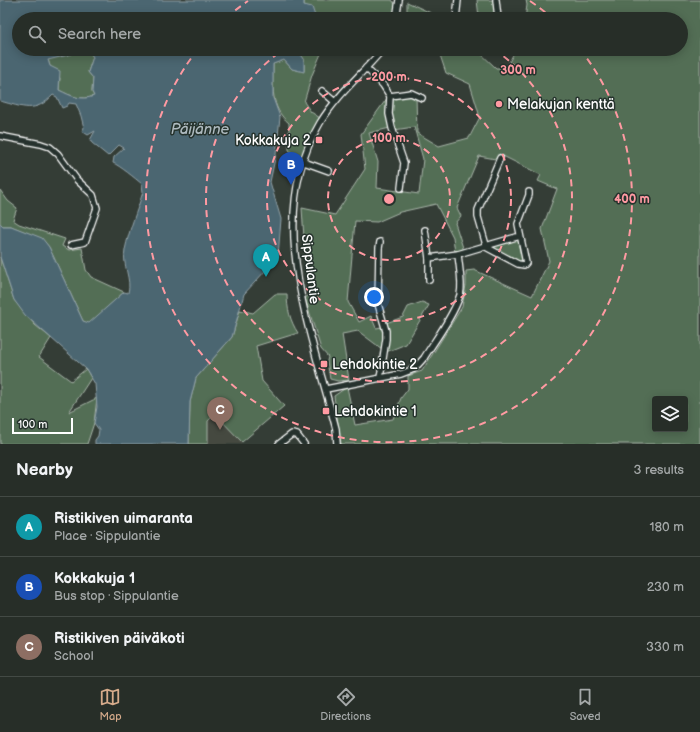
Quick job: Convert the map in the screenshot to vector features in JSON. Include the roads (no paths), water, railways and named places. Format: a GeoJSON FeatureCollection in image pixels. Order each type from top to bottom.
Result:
{"type":"FeatureCollection","features":[{"type":"Feature","properties":{"kind":"street"},"geometry":{"type":"LineString","coordinates":[[397,12],[399,0]]}},
{"type":"Feature","properties":{"kind":"street"},"geometry":{"type":"LineString","coordinates":[[457,12],[458,0]]}},
{"type":"Feature","properties":{"kind":"street"},"geometry":{"type":"LineString","coordinates":[[496,0],[497,12]]}},
{"type":"Feature","properties":{"kind":"street","name":"Sippulantie"},"geometry":{"type":"LineString","coordinates":[[337,444],[336,428],[304,310],[296,257],[295,212],[298,184],[304,162],[316,130],[335,102],[377,56]]}},
{"type":"Feature","properties":{"kind":"street"},"geometry":{"type":"LineString","coordinates":[[366,68],[383,85],[390,96],[392,128],[404,163],[401,188]]}},
{"type":"Feature","properties":{"kind":"street"},"geometry":{"type":"LineString","coordinates":[[322,91],[335,102]]}},
{"type":"Feature","properties":{"kind":"street"},"geometry":{"type":"LineString","coordinates":[[390,96],[411,93],[422,98]]}},
{"type":"Feature","properties":{"kind":"street"},"geometry":{"type":"LineString","coordinates":[[0,136],[50,147],[58,154],[77,180],[93,195],[98,208],[85,242],[70,245]]}},
{"type":"Feature","properties":{"kind":"street"},"geometry":{"type":"LineString","coordinates":[[485,246],[478,217],[478,210],[500,158]]}},
{"type":"Feature","properties":{"kind":"street"},"geometry":{"type":"LineString","coordinates":[[304,162],[329,171]]}},
{"type":"Feature","properties":{"kind":"street"},"geometry":{"type":"LineString","coordinates":[[485,246],[524,265],[526,263],[520,236],[519,220],[529,192]]}},
{"type":"Feature","properties":{"kind":"street"},"geometry":{"type":"LineString","coordinates":[[425,230],[430,258],[429,280]]}},
{"type":"Feature","properties":{"kind":"street"},"geometry":{"type":"LineString","coordinates":[[430,258],[458,254],[520,236]]}},
{"type":"Feature","properties":{"kind":"street"},"geometry":{"type":"LineString","coordinates":[[380,242],[378,304],[386,331],[386,339],[380,378]]}},
{"type":"Feature","properties":{"kind":"street"},"geometry":{"type":"LineString","coordinates":[[326,390],[409,371],[424,358],[456,305],[460,295],[461,285],[458,254]]}},
{"type":"Feature","properties":{"kind":"street"},"geometry":{"type":"LineString","coordinates":[[280,444],[292,434],[296,435],[304,444]]}},
{"type":"Feature","properties":{"kind":"water","name":"Päijänne"},"geometry":{"type":"Polygon","coordinates":[[[0,0],[304,0],[304,5],[312,7],[314,12],[12,12],[12,56],[64,56],[48,60],[50,66],[60,71],[59,90],[80,98],[94,96],[92,92],[93,78],[88,72],[92,56],[302,56],[304,59],[304,72],[292,69],[284,60],[273,64],[273,98],[280,117],[276,154],[270,182],[281,219],[278,257],[244,294],[232,337],[196,378],[190,402],[189,444],[95,444],[99,430],[94,423],[97,407],[95,384],[86,369],[25,315],[14,300],[0,257],[0,223],[3,226],[11,226],[42,238],[49,247],[83,321],[89,323],[124,292],[128,293],[129,282],[124,256],[131,228],[143,192],[142,184],[113,163],[114,157],[124,148],[119,145],[108,156],[90,140],[95,131],[88,135],[82,131],[84,128],[76,104],[69,103],[67,106],[62,108],[57,97],[53,95],[40,105],[34,107],[22,107],[0,101],[0,0]]]}},
{"type":"Feature","properties":{"kind":"place","name":"Melakujan kenttä"},"geometry":{"type":"Point","coordinates":[499,104]}},
{"type":"Feature","properties":{"kind":"place","name":"Kokkakuja 2"},"geometry":{"type":"Point","coordinates":[319,140]}},
{"type":"Feature","properties":{"kind":"place","name":"Kokkakuja 1"},"geometry":{"type":"Point","coordinates":[291,185]}},
{"type":"Feature","properties":{"kind":"place","name":"Ristikiven uimaranta"},"geometry":{"type":"Point","coordinates":[266,277]}},
{"type":"Feature","properties":{"kind":"place","name":"Lehdokintie 2"},"geometry":{"type":"Point","coordinates":[324,364]}},
{"type":"Feature","properties":{"kind":"place","name":"Lehdokintie 1"},"geometry":{"type":"Point","coordinates":[326,411]}},
{"type":"Feature","properties":{"kind":"place","name":"Ristikiven päiväkoti"},"geometry":{"type":"Point","coordinates":[220,430]}}]}
